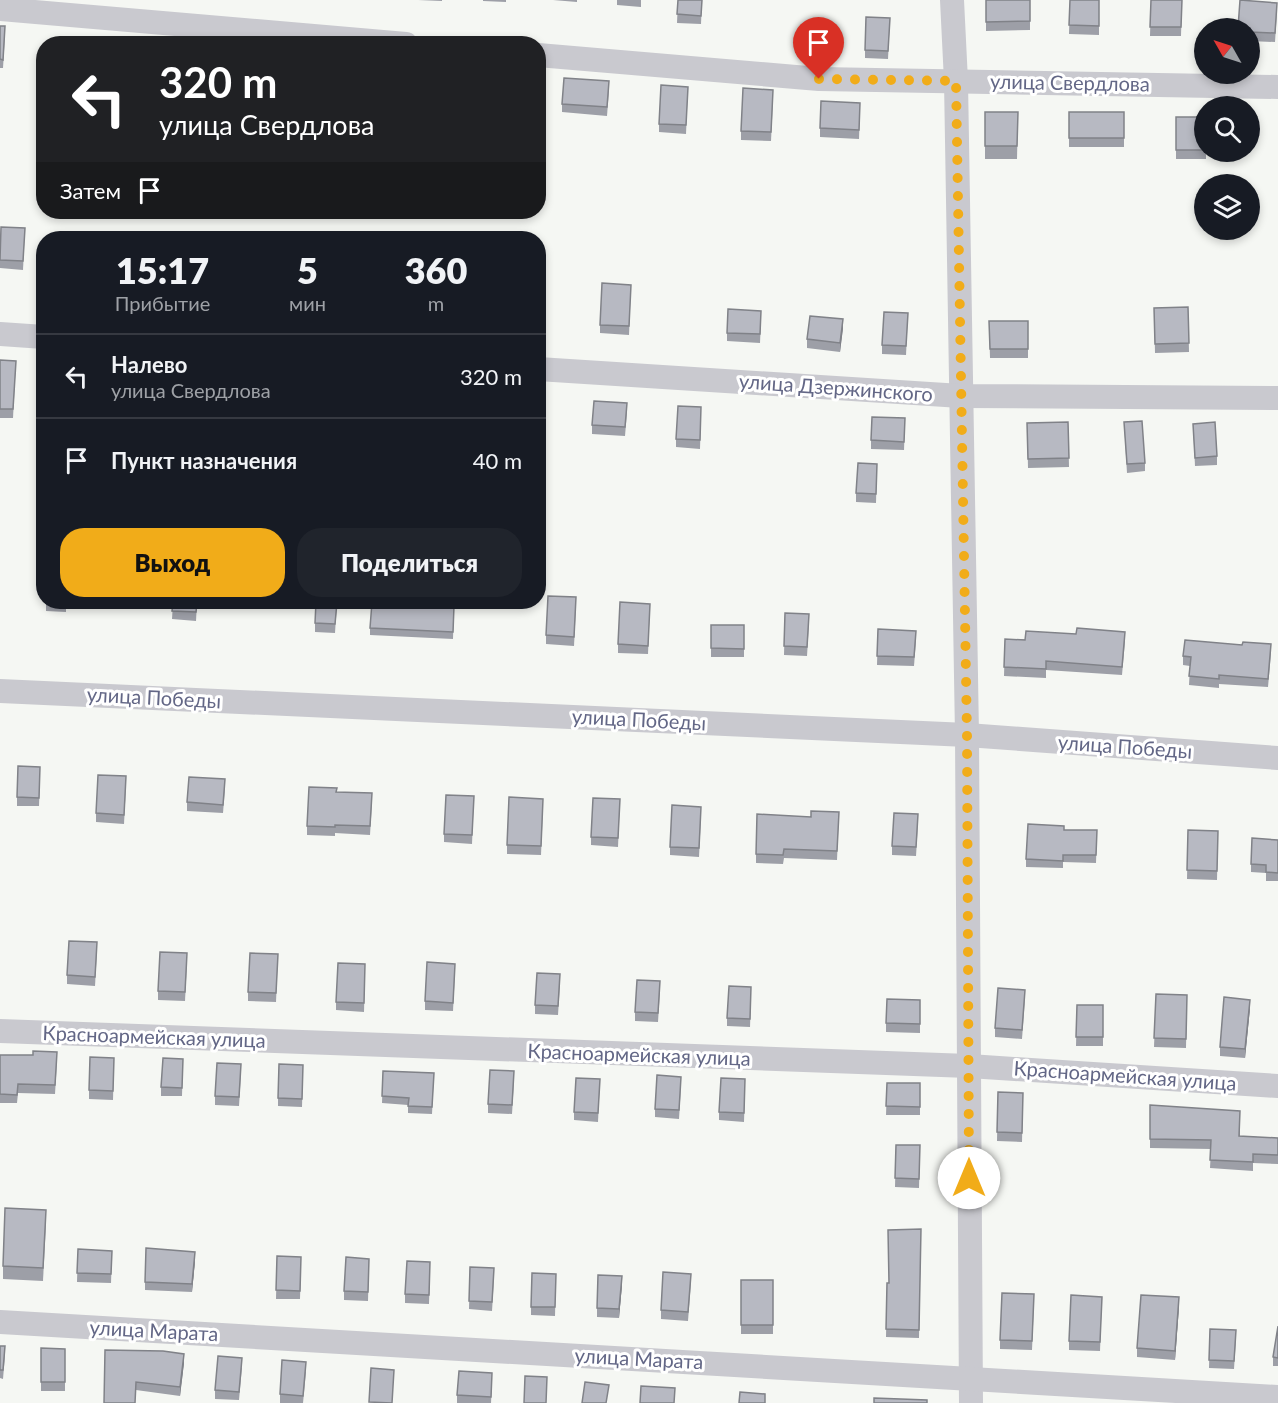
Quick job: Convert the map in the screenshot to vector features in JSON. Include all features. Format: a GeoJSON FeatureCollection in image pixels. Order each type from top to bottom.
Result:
{"type":"FeatureCollection","features":[{"type":"Feature","properties":{"kind":"street"},"geometry":{"type":"LineString","coordinates":[[952,0],[956,81],[967,735],[971,1403]]}},
{"type":"Feature","properties":{"kind":"street"},"geometry":{"type":"LineString","coordinates":[[0,9],[313,36]]}},
{"type":"Feature","properties":{"kind":"street","name":"улица Свердлова"},"geometry":{"type":"LineString","coordinates":[[546,56],[819,79],[1278,87]]}},
{"type":"Feature","properties":{"kind":"street"},"geometry":{"type":"LineString","coordinates":[[0,334],[36,336]]}},
{"type":"Feature","properties":{"kind":"street","name":"улица Дзержинского"},"geometry":{"type":"LineString","coordinates":[[546,370],[961,396],[1278,398]]}},
{"type":"Feature","properties":{"kind":"street","name":"улица Победы"},"geometry":{"type":"LineString","coordinates":[[0,692],[967,735],[1278,758]]}},
{"type":"Feature","properties":{"kind":"street","name":"Красноармейская улица"},"geometry":{"type":"LineString","coordinates":[[0,1031],[969,1066],[1278,1086]]}},
{"type":"Feature","properties":{"kind":"street","name":"улица Марата"},"geometry":{"type":"LineString","coordinates":[[0,1322],[1278,1397]]}},
{"type":"Feature","properties":{"kind":"building"},"geometry":{"type":"Polygon","coordinates":[[[678,0],[702,0],[701,16],[677,14],[678,0]]]}},
{"type":"Feature","properties":{"kind":"building"},"geometry":{"type":"Polygon","coordinates":[[[986,0],[1030,0],[1030,21],[986,22],[986,0]]]}},
{"type":"Feature","properties":{"kind":"building"},"geometry":{"type":"Polygon","coordinates":[[[1070,0],[1099,0],[1099,26],[1069,25],[1070,0]]]}},
{"type":"Feature","properties":{"kind":"building"},"geometry":{"type":"Polygon","coordinates":[[[1151,0],[1182,0],[1181,27],[1150,27],[1151,0]]]}},
{"type":"Feature","properties":{"kind":"building"},"geometry":{"type":"Polygon","coordinates":[[[1240,0],[1277,3],[1275,33],[1260,32],[1260,18],[1239,18],[1240,0]]]}},
{"type":"Feature","properties":{"kind":"building"},"geometry":{"type":"Polygon","coordinates":[[[866,17],[890,18],[888,51],[865,50],[866,17]]]}},
{"type":"Feature","properties":{"kind":"building"},"geometry":{"type":"Polygon","coordinates":[[[0,26],[5,26],[3,60],[0,59],[0,26]]]}},
{"type":"Feature","properties":{"kind":"building"},"geometry":{"type":"Polygon","coordinates":[[[564,78],[609,81],[607,107],[562,104],[564,78]]]}},
{"type":"Feature","properties":{"kind":"building"},"geometry":{"type":"Polygon","coordinates":[[[661,85],[688,87],[686,125],[659,124],[661,85]]]}},
{"type":"Feature","properties":{"kind":"building"},"geometry":{"type":"Polygon","coordinates":[[[743,88],[773,90],[771,132],[741,131],[743,88]]]}},
{"type":"Feature","properties":{"kind":"building"},"geometry":{"type":"Polygon","coordinates":[[[821,101],[860,103],[859,130],[820,128],[821,101]]]}},
{"type":"Feature","properties":{"kind":"building"},"geometry":{"type":"Polygon","coordinates":[[[985,112],[1018,112],[1017,146],[985,146],[985,112]]]}},
{"type":"Feature","properties":{"kind":"building"},"geometry":{"type":"Polygon","coordinates":[[[1069,112],[1124,112],[1124,138],[1069,138],[1069,112]]]}},
{"type":"Feature","properties":{"kind":"building"},"geometry":{"type":"Polygon","coordinates":[[[1176,117],[1194,117],[1194,150],[1176,150],[1176,117]]]}},
{"type":"Feature","properties":{"kind":"building"},"geometry":{"type":"Polygon","coordinates":[[[1,227],[25,228],[23,261],[0,260],[1,227]]]}},
{"type":"Feature","properties":{"kind":"building"},"geometry":{"type":"Polygon","coordinates":[[[602,283],[631,285],[629,326],[600,325],[602,283]]]}},
{"type":"Feature","properties":{"kind":"building"},"geometry":{"type":"Polygon","coordinates":[[[1188,307],[1189,343],[1155,344],[1154,308],[1188,307]]]}},
{"type":"Feature","properties":{"kind":"building"},"geometry":{"type":"Polygon","coordinates":[[[728,309],[761,311],[760,334],[727,333],[728,309]]]}},
{"type":"Feature","properties":{"kind":"building"},"geometry":{"type":"Polygon","coordinates":[[[884,312],[908,313],[906,346],[882,345],[884,312]]]}},
{"type":"Feature","properties":{"kind":"building"},"geometry":{"type":"Polygon","coordinates":[[[810,316],[843,319],[840,343],[807,339],[810,316]]]}},
{"type":"Feature","properties":{"kind":"building"},"geometry":{"type":"Polygon","coordinates":[[[989,321],[1028,321],[1028,349],[990,349],[989,321]]]}},
{"type":"Feature","properties":{"kind":"building"},"geometry":{"type":"Polygon","coordinates":[[[0,360],[16,361],[13,409],[0,409],[0,360]]]}},
{"type":"Feature","properties":{"kind":"building"},"geometry":{"type":"Polygon","coordinates":[[[594,401],[627,403],[625,427],[592,425],[594,401]]]}},
{"type":"Feature","properties":{"kind":"building"},"geometry":{"type":"Polygon","coordinates":[[[678,406],[701,407],[700,440],[676,439],[678,406]]]}},
{"type":"Feature","properties":{"kind":"building"},"geometry":{"type":"Polygon","coordinates":[[[872,417],[905,418],[904,442],[871,440],[872,417]]]}},
{"type":"Feature","properties":{"kind":"building"},"geometry":{"type":"Polygon","coordinates":[[[1142,421],[1145,463],[1127,464],[1124,422],[1142,421]]]}},
{"type":"Feature","properties":{"kind":"building"},"geometry":{"type":"Polygon","coordinates":[[[1068,422],[1069,458],[1028,459],[1027,423],[1068,422]]]}},
{"type":"Feature","properties":{"kind":"building"},"geometry":{"type":"Polygon","coordinates":[[[1215,422],[1217,456],[1195,458],[1193,424],[1215,422]]]}},
{"type":"Feature","properties":{"kind":"building"},"geometry":{"type":"Polygon","coordinates":[[[858,463],[877,464],[876,494],[856,493],[858,463]]]}},
{"type":"Feature","properties":{"kind":"building"},"geometry":{"type":"Polygon","coordinates":[[[548,596],[576,597],[574,637],[546,635],[548,596]]]}},
{"type":"Feature","properties":{"kind":"building"},"geometry":{"type":"Polygon","coordinates":[[[620,602],[650,604],[648,646],[618,644],[620,602]]]}},
{"type":"Feature","properties":{"kind":"building"},"geometry":{"type":"Polygon","coordinates":[[[172,609],[196,609],[196,612],[172,611],[172,609]]]}},
{"type":"Feature","properties":{"kind":"building"},"geometry":{"type":"Polygon","coordinates":[[[316,609],[336,609],[335,624],[315,623],[316,609]]]}},
{"type":"Feature","properties":{"kind":"building"},"geometry":{"type":"Polygon","coordinates":[[[371,609],[454,609],[453,632],[370,628],[371,609]]]}},
{"type":"Feature","properties":{"kind":"building"},"geometry":{"type":"Polygon","coordinates":[[[785,613],[809,614],[807,647],[784,646],[785,613]]]}},
{"type":"Feature","properties":{"kind":"building"},"geometry":{"type":"Polygon","coordinates":[[[711,625],[744,625],[744,649],[711,648],[711,625]]]}},
{"type":"Feature","properties":{"kind":"building"},"geometry":{"type":"Polygon","coordinates":[[[1077,628],[1125,632],[1122,667],[1046,661],[1046,669],[1004,667],[1005,639],[1025,640],[1026,631],[1076,634],[1077,628]]]}},
{"type":"Feature","properties":{"kind":"building"},"geometry":{"type":"Polygon","coordinates":[[[878,629],[916,631],[914,657],[877,656],[878,629]]]}},
{"type":"Feature","properties":{"kind":"building"},"geometry":{"type":"Polygon","coordinates":[[[1185,640],[1242,645],[1243,642],[1271,644],[1268,679],[1219,675],[1219,679],[1189,676],[1191,657],[1183,656],[1185,640]]]}},
{"type":"Feature","properties":{"kind":"building"},"geometry":{"type":"Polygon","coordinates":[[[18,766],[40,767],[39,798],[17,797],[18,766]]]}},
{"type":"Feature","properties":{"kind":"building"},"geometry":{"type":"Polygon","coordinates":[[[98,775],[126,776],[124,815],[96,813],[98,775]]]}},
{"type":"Feature","properties":{"kind":"building"},"geometry":{"type":"Polygon","coordinates":[[[189,777],[225,779],[223,805],[187,802],[189,777]]]}},
{"type":"Feature","properties":{"kind":"building"},"geometry":{"type":"Polygon","coordinates":[[[309,787],[337,788],[336,792],[372,793],[370,826],[307,826],[309,787]]]}},
{"type":"Feature","properties":{"kind":"building"},"geometry":{"type":"Polygon","coordinates":[[[446,795],[474,796],[472,835],[444,834],[446,795]]]}},
{"type":"Feature","properties":{"kind":"building"},"geometry":{"type":"Polygon","coordinates":[[[509,797],[543,799],[541,846],[507,845],[509,797]]]}},
{"type":"Feature","properties":{"kind":"building"},"geometry":{"type":"Polygon","coordinates":[[[593,798],[620,799],[618,838],[591,837],[593,798]]]}},
{"type":"Feature","properties":{"kind":"building"},"geometry":{"type":"Polygon","coordinates":[[[672,805],[701,807],[699,848],[670,847],[672,805]]]}},
{"type":"Feature","properties":{"kind":"building"},"geometry":{"type":"Polygon","coordinates":[[[811,811],[839,812],[837,851],[784,849],[783,855],[756,854],[757,814],[811,817],[811,811]]]}},
{"type":"Feature","properties":{"kind":"building"},"geometry":{"type":"Polygon","coordinates":[[[894,813],[918,814],[916,847],[892,846],[894,813]]]}},
{"type":"Feature","properties":{"kind":"building"},"geometry":{"type":"Polygon","coordinates":[[[1028,824],[1064,826],[1064,830],[1097,830],[1096,855],[1063,855],[1063,861],[1026,859],[1028,824]]]}},
{"type":"Feature","properties":{"kind":"building"},"geometry":{"type":"Polygon","coordinates":[[[1188,830],[1218,831],[1217,871],[1187,870],[1188,830]]]}},
{"type":"Feature","properties":{"kind":"building"},"geometry":{"type":"Polygon","coordinates":[[[1252,838],[1278,840],[1278,873],[1266,872],[1266,865],[1251,864],[1252,838]]]}},
{"type":"Feature","properties":{"kind":"building"},"geometry":{"type":"Polygon","coordinates":[[[69,941],[97,942],[95,977],[67,975],[69,941]]]}},
{"type":"Feature","properties":{"kind":"building"},"geometry":{"type":"Polygon","coordinates":[[[160,952],[187,953],[185,992],[158,991],[160,952]]]}},
{"type":"Feature","properties":{"kind":"building"},"geometry":{"type":"Polygon","coordinates":[[[250,953],[278,954],[276,993],[248,992],[250,953]]]}},
{"type":"Feature","properties":{"kind":"building"},"geometry":{"type":"Polygon","coordinates":[[[427,962],[455,964],[453,1003],[425,1001],[427,962]]]}},
{"type":"Feature","properties":{"kind":"building"},"geometry":{"type":"Polygon","coordinates":[[[338,963],[365,964],[364,1003],[336,1002],[338,963]]]}},
{"type":"Feature","properties":{"kind":"building"},"geometry":{"type":"Polygon","coordinates":[[[537,973],[560,974],[558,1006],[535,1005],[537,973]]]}},
{"type":"Feature","properties":{"kind":"building"},"geometry":{"type":"Polygon","coordinates":[[[637,980],[660,981],[658,1013],[635,1012],[637,980]]]}},
{"type":"Feature","properties":{"kind":"building"},"geometry":{"type":"Polygon","coordinates":[[[729,986],[751,987],[750,1019],[727,1018],[729,986]]]}},
{"type":"Feature","properties":{"kind":"building"},"geometry":{"type":"Polygon","coordinates":[[[998,988],[1025,990],[1022,1030],[995,1028],[998,988]]]}},
{"type":"Feature","properties":{"kind":"building"},"geometry":{"type":"Polygon","coordinates":[[[1156,994],[1187,995],[1186,1039],[1154,1038],[1156,994]]]}},
{"type":"Feature","properties":{"kind":"building"},"geometry":{"type":"Polygon","coordinates":[[[1224,997],[1250,1000],[1245,1049],[1220,1047],[1224,997]]]}},
{"type":"Feature","properties":{"kind":"building"},"geometry":{"type":"Polygon","coordinates":[[[887,999],[920,1000],[920,1024],[886,1023],[887,999]]]}},
{"type":"Feature","properties":{"kind":"building"},"geometry":{"type":"Polygon","coordinates":[[[1077,1005],[1103,1005],[1103,1037],[1076,1037],[1077,1005]]]}},
{"type":"Feature","properties":{"kind":"building"},"geometry":{"type":"Polygon","coordinates":[[[33,1051],[57,1052],[55,1085],[18,1084],[17,1095],[0,1094],[0,1055],[33,1055],[33,1051]]]}},
{"type":"Feature","properties":{"kind":"building"},"geometry":{"type":"Polygon","coordinates":[[[90,1057],[114,1058],[113,1091],[89,1090],[90,1057]]]}},
{"type":"Feature","properties":{"kind":"building"},"geometry":{"type":"Polygon","coordinates":[[[163,1058],[183,1059],[182,1088],[161,1087],[163,1058]]]}},
{"type":"Feature","properties":{"kind":"building"},"geometry":{"type":"Polygon","coordinates":[[[217,1063],[241,1064],[239,1097],[215,1096],[217,1063]]]}},
{"type":"Feature","properties":{"kind":"building"},"geometry":{"type":"Polygon","coordinates":[[[279,1064],[303,1065],[302,1099],[278,1098],[279,1064]]]}},
{"type":"Feature","properties":{"kind":"building"},"geometry":{"type":"Polygon","coordinates":[[[490,1070],[514,1071],[512,1105],[488,1104],[490,1070]]]}},
{"type":"Feature","properties":{"kind":"building"},"geometry":{"type":"Polygon","coordinates":[[[383,1071],[434,1073],[432,1107],[408,1106],[409,1098],[382,1096],[383,1071]]]}},
{"type":"Feature","properties":{"kind":"building"},"geometry":{"type":"Polygon","coordinates":[[[657,1075],[681,1077],[679,1110],[655,1109],[657,1075]]]}},
{"type":"Feature","properties":{"kind":"building"},"geometry":{"type":"Polygon","coordinates":[[[576,1078],[600,1079],[598,1113],[574,1112],[576,1078]]]}},
{"type":"Feature","properties":{"kind":"building"},"geometry":{"type":"Polygon","coordinates":[[[721,1078],[745,1079],[744,1113],[719,1112],[721,1078]]]}},
{"type":"Feature","properties":{"kind":"building"},"geometry":{"type":"Polygon","coordinates":[[[887,1083],[920,1083],[920,1107],[886,1106],[887,1083]]]}},
{"type":"Feature","properties":{"kind":"building"},"geometry":{"type":"Polygon","coordinates":[[[998,1092],[1023,1093],[1022,1133],[997,1132],[998,1092]]]}},
{"type":"Feature","properties":{"kind":"building"},"geometry":{"type":"Polygon","coordinates":[[[1150,1105],[1240,1111],[1239,1136],[1278,1138],[1278,1155],[1253,1154],[1253,1162],[1210,1160],[1211,1140],[1150,1139],[1150,1105]]]}},
{"type":"Feature","properties":{"kind":"building"},"geometry":{"type":"Polygon","coordinates":[[[896,1145],[920,1145],[919,1179],[895,1178],[896,1145]]]}},
{"type":"Feature","properties":{"kind":"building"},"geometry":{"type":"Polygon","coordinates":[[[5,1208],[46,1210],[43,1268],[3,1266],[5,1208]]]}},
{"type":"Feature","properties":{"kind":"building"},"geometry":{"type":"Polygon","coordinates":[[[921,1229],[919,1330],[886,1329],[887,1283],[889,1283],[888,1230],[921,1229]]]}},
{"type":"Feature","properties":{"kind":"building"},"geometry":{"type":"Polygon","coordinates":[[[146,1248],[195,1252],[192,1284],[145,1282],[146,1248]]]}},
{"type":"Feature","properties":{"kind":"building"},"geometry":{"type":"Polygon","coordinates":[[[78,1249],[112,1251],[111,1274],[77,1273],[78,1249]]]}},
{"type":"Feature","properties":{"kind":"building"},"geometry":{"type":"Polygon","coordinates":[[[277,1256],[301,1257],[300,1291],[276,1290],[277,1256]]]}},
{"type":"Feature","properties":{"kind":"building"},"geometry":{"type":"Polygon","coordinates":[[[346,1257],[369,1259],[368,1292],[344,1291],[346,1257]]]}},
{"type":"Feature","properties":{"kind":"building"},"geometry":{"type":"Polygon","coordinates":[[[407,1261],[430,1262],[429,1295],[405,1294],[407,1261]]]}},
{"type":"Feature","properties":{"kind":"building"},"geometry":{"type":"Polygon","coordinates":[[[470,1267],[494,1268],[492,1302],[469,1301],[470,1267]]]}},
{"type":"Feature","properties":{"kind":"building"},"geometry":{"type":"Polygon","coordinates":[[[663,1272],[691,1274],[688,1312],[661,1310],[663,1272]]]}},
{"type":"Feature","properties":{"kind":"building"},"geometry":{"type":"Polygon","coordinates":[[[532,1273],[556,1274],[555,1307],[531,1307],[532,1273]]]}},
{"type":"Feature","properties":{"kind":"building"},"geometry":{"type":"Polygon","coordinates":[[[598,1275],[622,1276],[619,1309],[597,1308],[598,1275]]]}},
{"type":"Feature","properties":{"kind":"building"},"geometry":{"type":"Polygon","coordinates":[[[741,1280],[773,1280],[773,1325],[741,1325],[741,1280]]]}},
{"type":"Feature","properties":{"kind":"building"},"geometry":{"type":"Polygon","coordinates":[[[1002,1293],[1034,1294],[1032,1341],[1000,1340],[1002,1293]]]}},
{"type":"Feature","properties":{"kind":"building"},"geometry":{"type":"Polygon","coordinates":[[[1071,1295],[1102,1297],[1100,1342],[1069,1341],[1071,1295]]]}},
{"type":"Feature","properties":{"kind":"building"},"geometry":{"type":"Polygon","coordinates":[[[1141,1295],[1179,1297],[1175,1351],[1137,1348],[1141,1295]]]}},
{"type":"Feature","properties":{"kind":"building"},"geometry":{"type":"Polygon","coordinates":[[[1278,1326],[1278,1358],[1273,1357],[1278,1326]]]}},
{"type":"Feature","properties":{"kind":"building"},"geometry":{"type":"Polygon","coordinates":[[[1210,1329],[1236,1330],[1234,1361],[1209,1360],[1210,1329]]]}},
{"type":"Feature","properties":{"kind":"building"},"geometry":{"type":"Polygon","coordinates":[[[0,1346],[5,1346],[3,1370],[0,1370],[0,1346]]]}},
{"type":"Feature","properties":{"kind":"building"},"geometry":{"type":"Polygon","coordinates":[[[41,1348],[65,1349],[65,1382],[41,1382],[41,1348]]]}},
{"type":"Feature","properties":{"kind":"building"},"geometry":{"type":"Polygon","coordinates":[[[105,1350],[163,1351],[184,1354],[180,1387],[136,1382],[135,1403],[104,1403],[105,1350]]]}},
{"type":"Feature","properties":{"kind":"building"},"geometry":{"type":"Polygon","coordinates":[[[218,1356],[242,1358],[239,1392],[215,1390],[218,1356]]]}},
{"type":"Feature","properties":{"kind":"building"},"geometry":{"type":"Polygon","coordinates":[[[282,1360],[306,1362],[303,1396],[280,1394],[282,1360]]]}},
{"type":"Feature","properties":{"kind":"building"},"geometry":{"type":"Polygon","coordinates":[[[371,1368],[394,1370],[392,1403],[369,1402],[371,1368]]]}},
{"type":"Feature","properties":{"kind":"building"},"geometry":{"type":"Polygon","coordinates":[[[459,1371],[492,1373],[491,1397],[457,1395],[459,1371]]]}},
{"type":"Feature","properties":{"kind":"building"},"geometry":{"type":"Polygon","coordinates":[[[525,1376],[547,1377],[546,1403],[524,1403],[525,1376]]]}},
{"type":"Feature","properties":{"kind":"building"},"geometry":{"type":"Polygon","coordinates":[[[585,1382],[609,1385],[606,1403],[582,1403],[585,1382]]]}},
{"type":"Feature","properties":{"kind":"building"},"geometry":{"type":"Polygon","coordinates":[[[641,1386],[675,1388],[674,1403],[640,1403],[641,1386]]]}},
{"type":"Feature","properties":{"kind":"building"},"geometry":{"type":"Polygon","coordinates":[[[740,1392],[765,1394],[765,1403],[739,1403],[740,1392]]]}},
{"type":"Feature","properties":{"kind":"building"},"geometry":{"type":"Polygon","coordinates":[[[874,1398],[927,1400],[927,1403],[874,1403],[874,1398]]]}},
{"type":"Feature","properties":{"kind":"route"},"geometry":{"type":"LineString","coordinates":[[819,79],[956,81],[967,735],[969,1178]]}}]}
